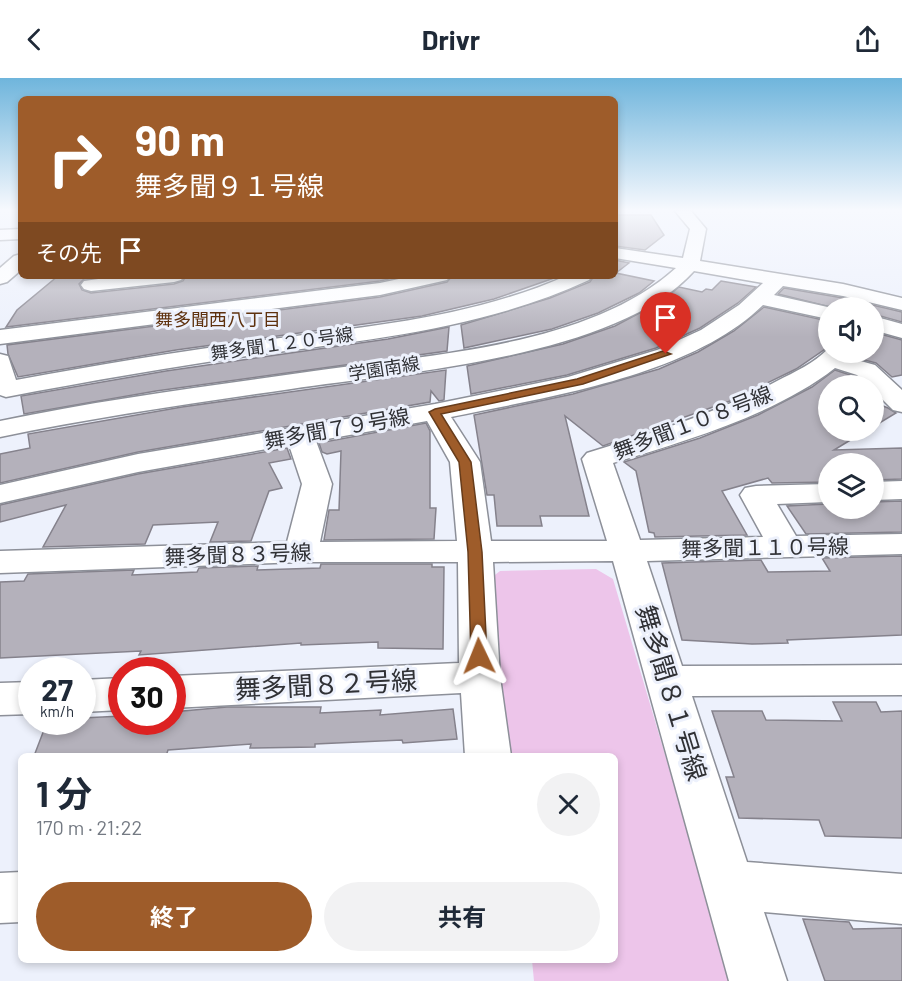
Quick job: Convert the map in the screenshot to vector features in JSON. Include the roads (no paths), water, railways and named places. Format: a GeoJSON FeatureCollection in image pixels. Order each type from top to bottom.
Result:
{"type":"FeatureCollection","features":[{"type":"Feature","properties":{"kind":"street"},"geometry":{"type":"LineString","coordinates":[[618,253],[843,290],[902,303]]}},
{"type":"Feature","properties":{"kind":"street"},"geometry":{"type":"LineString","coordinates":[[689,265],[692,253]]}},
{"type":"Feature","properties":{"kind":"street"},"geometry":{"type":"LineString","coordinates":[[0,278],[18,263]]}},
{"type":"Feature","properties":{"kind":"street","name":"学園南線"},"geometry":{"type":"LineString","coordinates":[[0,429],[67,415],[414,365],[526,344],[591,325],[639,304],[671,284],[689,265]]}},
{"type":"Feature","properties":{"kind":"street"},"geometry":{"type":"LineString","coordinates":[[51,332],[85,292],[157,279]]}},
{"type":"Feature","properties":{"kind":"street"},"geometry":{"type":"LineString","coordinates":[[0,337],[380,289],[426,279]]}},
{"type":"Feature","properties":{"kind":"street","name":"舞多聞１２０号線"},"geometry":{"type":"LineString","coordinates":[[0,361],[6,389],[148,363],[423,323],[491,309],[550,292],[576,279]]}},
{"type":"Feature","properties":{"kind":"street"},"geometry":{"type":"LineString","coordinates":[[435,412],[579,381],[648,361],[703,339],[763,298],[779,279]]}},
{"type":"Feature","properties":{"kind":"street"},"geometry":{"type":"LineString","coordinates":[[763,298],[818,311]]}},
{"type":"Feature","properties":{"kind":"street"},"geometry":{"type":"LineString","coordinates":[[884,326],[902,331]]}},
{"type":"Feature","properties":{"kind":"street","name":"舞多聞１０８号線"},"geometry":{"type":"LineString","coordinates":[[627,550],[597,459],[670,436],[759,403],[824,363]]}},
{"type":"Feature","properties":{"kind":"street"},"geometry":{"type":"LineString","coordinates":[[850,363],[866,370],[902,404]]}},
{"type":"Feature","properties":{"kind":"street","name":"舞多聞７９号線"},"geometry":{"type":"LineString","coordinates":[[0,494],[138,463],[435,412],[465,462],[475,552],[480,677],[488,753]]}},
{"type":"Feature","properties":{"kind":"street"},"geometry":{"type":"LineString","coordinates":[[300,435],[317,484],[301,552]]}},
{"type":"Feature","properties":{"kind":"street"},"geometry":{"type":"LineString","coordinates":[[884,491],[902,490]]}},
{"type":"Feature","properties":{"kind":"street"},"geometry":{"type":"LineString","coordinates":[[786,548],[756,495],[818,492]]}},
{"type":"Feature","properties":{"kind":"street","name":"舞多聞１１０号線"},"geometry":{"type":"LineString","coordinates":[[627,550],[902,544]]}},
{"type":"Feature","properties":{"kind":"street"},"geometry":{"type":"LineString","coordinates":[[475,552],[627,550]]}},
{"type":"Feature","properties":{"kind":"street","name":"舞多聞８１号線"},"geometry":{"type":"LineString","coordinates":[[627,550],[758,981]]}},
{"type":"Feature","properties":{"kind":"street","name":"舞多聞８３号線"},"geometry":{"type":"LineString","coordinates":[[0,562],[301,552],[475,552]]}},
{"type":"Feature","properties":{"kind":"street","name":"舞多聞８２号線"},"geometry":{"type":"LineString","coordinates":[[186,691],[480,677]]}},
{"type":"Feature","properties":{"kind":"street"},"geometry":{"type":"LineString","coordinates":[[667,681],[902,681]]}},
{"type":"Feature","properties":{"kind":"street"},"geometry":{"type":"LineString","coordinates":[[0,699],[18,698]]}},
{"type":"Feature","properties":{"kind":"street"},"geometry":{"type":"LineString","coordinates":[[729,885],[902,899]]}},
{"type":"Feature","properties":{"kind":"street"},"geometry":{"type":"LineString","coordinates":[[0,898],[18,897]]}},
{"type":"Feature","properties":{"kind":"district","name":"舞多聞西八丁目"},"geometry":{"type":"Point","coordinates":[218,320]}}]}
